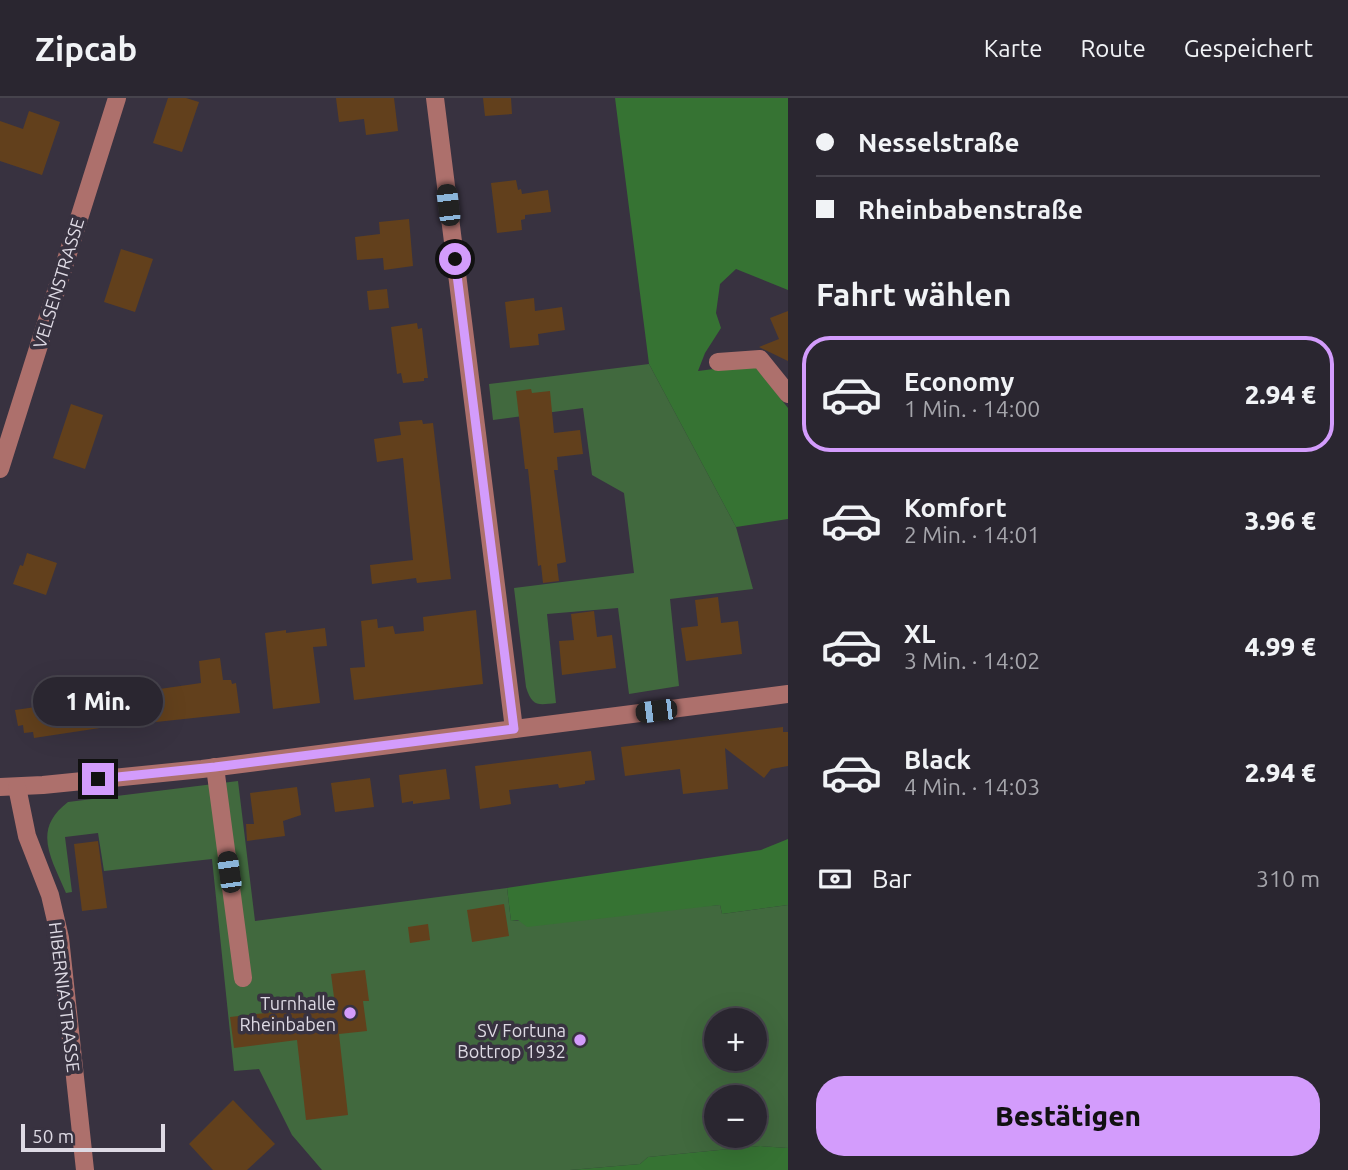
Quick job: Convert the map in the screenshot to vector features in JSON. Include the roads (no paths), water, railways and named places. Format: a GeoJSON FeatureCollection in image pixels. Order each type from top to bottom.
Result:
{"type":"FeatureCollection","features":[{"type":"Feature","properties":{"kind":"street","name":"VELSENSTRASSE"},"geometry":{"type":"LineString","coordinates":[[0,469],[117,98]]}},
{"type":"Feature","properties":{"kind":"street"},"geometry":{"type":"LineString","coordinates":[[435,98],[514,729]]}},
{"type":"Feature","properties":{"kind":"street"},"geometry":{"type":"LineString","coordinates":[[718,362],[760,359],[788,393]]}},
{"type":"Feature","properties":{"kind":"street"},"geometry":{"type":"LineString","coordinates":[[8,787],[215,767],[788,694]]}},
{"type":"Feature","properties":{"kind":"street"},"geometry":{"type":"LineString","coordinates":[[215,767],[243,978]]}},
{"type":"Feature","properties":{"kind":"street","name":"HIBERNIASTRASSE"},"geometry":{"type":"LineString","coordinates":[[8,787],[50,895],[60,938],[85,1170]]}},
{"type":"Feature","properties":{"kind":"place","name":"Turnhalle Rheinbaben"},"geometry":{"type":"Point","coordinates":[350,1013]}},
{"type":"Feature","properties":{"kind":"place","name":"SV Fortuna Bottrop 1932"},"geometry":{"type":"Point","coordinates":[580,1040]}}]}
